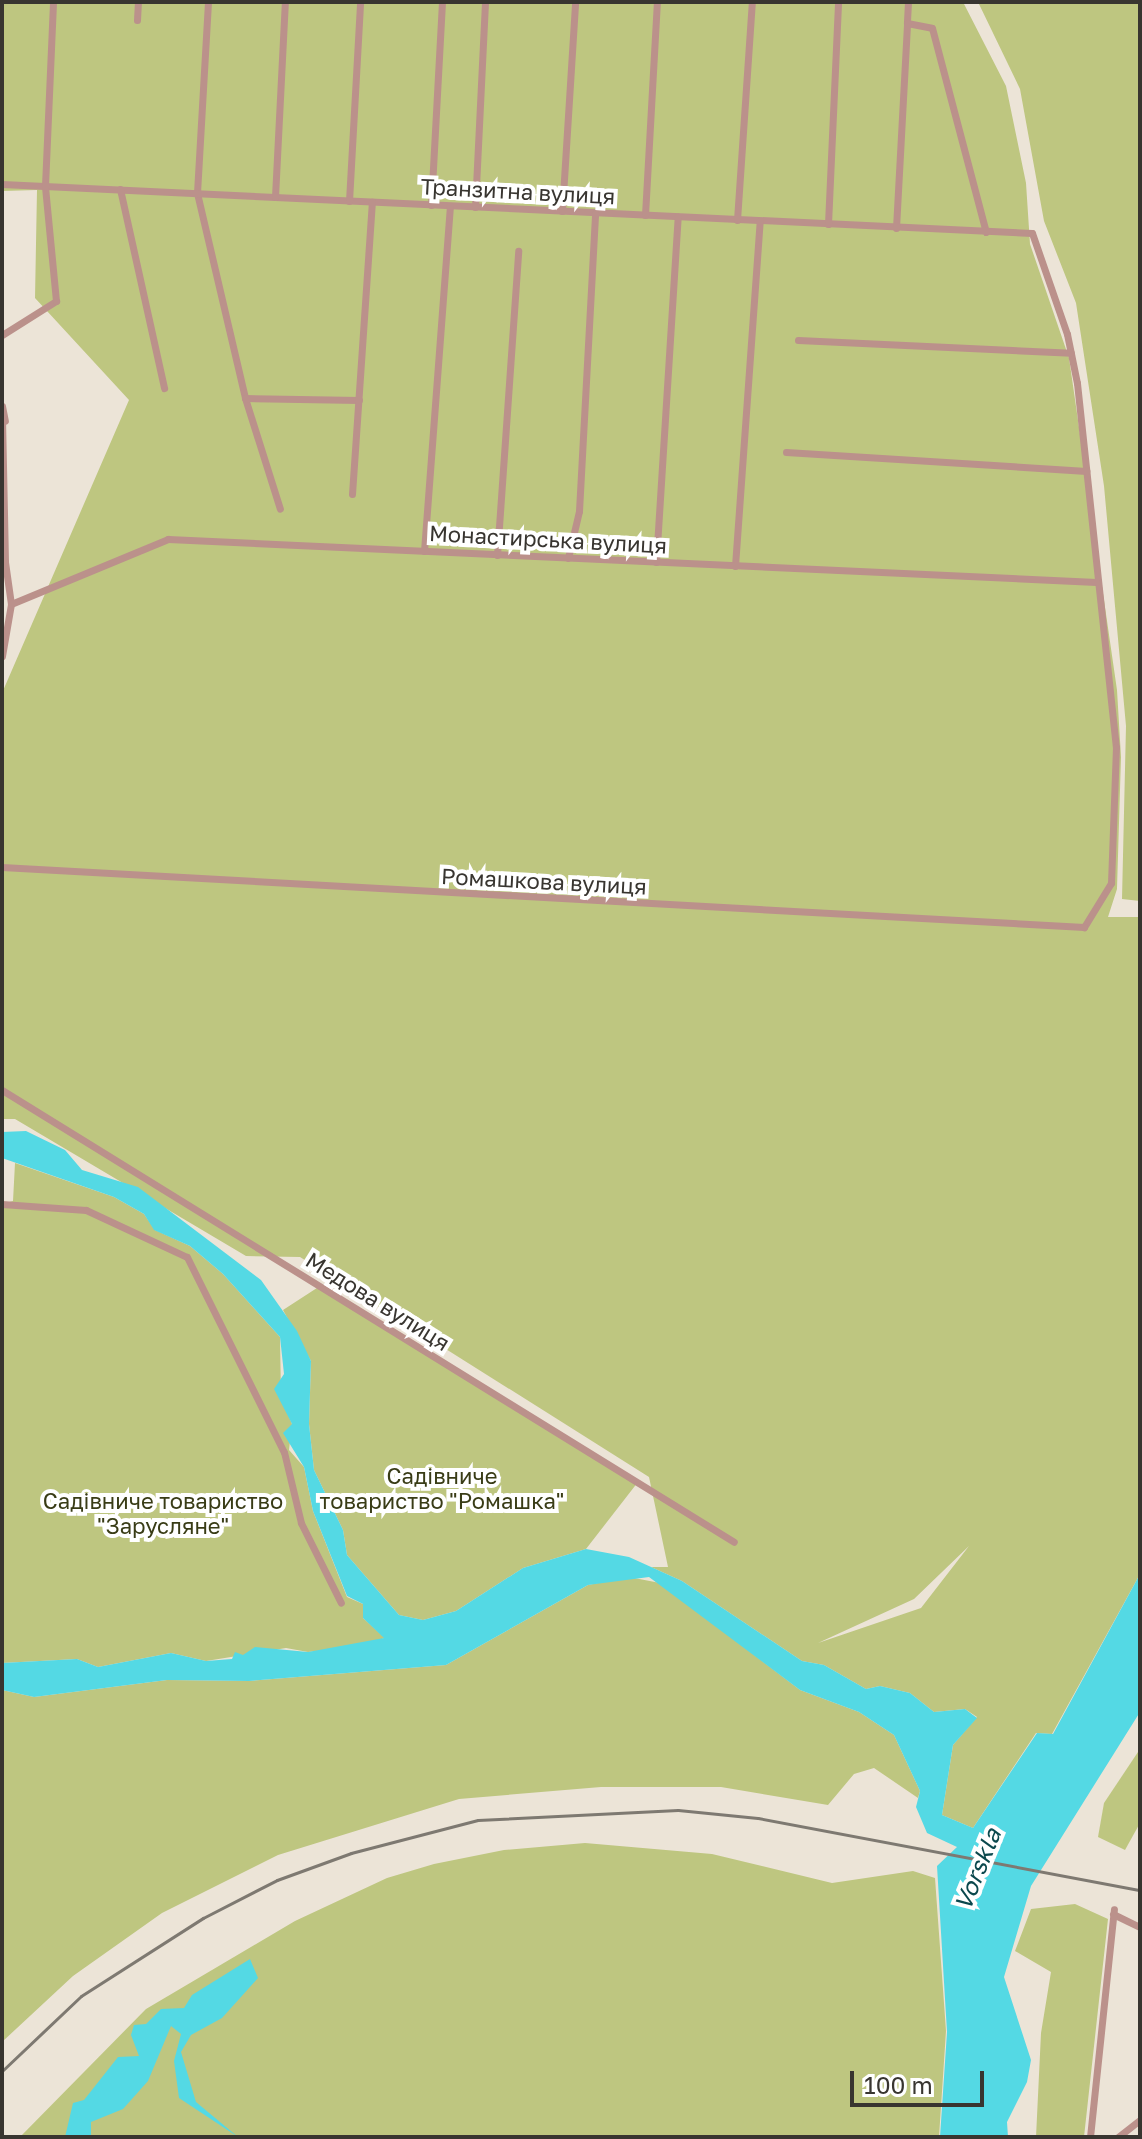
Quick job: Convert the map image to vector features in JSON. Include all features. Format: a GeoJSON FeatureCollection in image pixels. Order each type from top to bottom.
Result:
{"type":"FeatureCollection","features":[{"type":"Feature","properties":{"kind":"street"},"geometry":{"type":"LineString","coordinates":[[2,335],[56,301],[45,186],[53,2]]}},
{"type":"Feature","properties":{"kind":"street"},"geometry":{"type":"LineString","coordinates":[[137,20],[138,2]]}},
{"type":"Feature","properties":{"kind":"street"},"geometry":{"type":"LineString","coordinates":[[208,2],[197,193],[245,398],[280,509]]}},
{"type":"Feature","properties":{"kind":"street"},"geometry":{"type":"LineString","coordinates":[[275,197],[285,2]]}},
{"type":"Feature","properties":{"kind":"street"},"geometry":{"type":"LineString","coordinates":[[349,201],[360,2]]}},
{"type":"Feature","properties":{"kind":"street"},"geometry":{"type":"LineString","coordinates":[[431,205],[442,2]]}},
{"type":"Feature","properties":{"kind":"street"},"geometry":{"type":"LineString","coordinates":[[475,207],[485,2]]}},
{"type":"Feature","properties":{"kind":"street"},"geometry":{"type":"LineString","coordinates":[[562,211],[575,2]]}},
{"type":"Feature","properties":{"kind":"street"},"geometry":{"type":"LineString","coordinates":[[645,215],[657,2]]}},
{"type":"Feature","properties":{"kind":"street"},"geometry":{"type":"LineString","coordinates":[[737,220],[752,2]]}},
{"type":"Feature","properties":{"kind":"street"},"geometry":{"type":"LineString","coordinates":[[828,224],[838,2]]}},
{"type":"Feature","properties":{"kind":"street"},"geometry":{"type":"LineString","coordinates":[[896,228],[908,2]]}},
{"type":"Feature","properties":{"kind":"street"},"geometry":{"type":"LineString","coordinates":[[907,23],[932,28],[986,232]]}},
{"type":"Feature","properties":{"kind":"street","name":"Транзитна вулиця"},"geometry":{"type":"LineString","coordinates":[[2,184],[1032,233],[1071,353]]}},
{"type":"Feature","properties":{"kind":"street"},"geometry":{"type":"LineString","coordinates":[[120,189],[164,388]]}},
{"type":"Feature","properties":{"kind":"street"},"geometry":{"type":"LineString","coordinates":[[352,494],[372,202]]}},
{"type":"Feature","properties":{"kind":"street"},"geometry":{"type":"LineString","coordinates":[[424,551],[450,206]]}},
{"type":"Feature","properties":{"kind":"street"},"geometry":{"type":"LineString","coordinates":[[568,558],[579,511],[595,213]]}},
{"type":"Feature","properties":{"kind":"street"},"geometry":{"type":"LineString","coordinates":[[656,562],[678,217]]}},
{"type":"Feature","properties":{"kind":"street"},"geometry":{"type":"LineString","coordinates":[[735,566],[760,221]]}},
{"type":"Feature","properties":{"kind":"street"},"geometry":{"type":"LineString","coordinates":[[497,555],[518,251]]}},
{"type":"Feature","properties":{"kind":"street"},"geometry":{"type":"LineString","coordinates":[[798,340],[1071,353],[1096,582]]}},
{"type":"Feature","properties":{"kind":"street"},"geometry":{"type":"LineString","coordinates":[[245,398],[359,400]]}},
{"type":"Feature","properties":{"kind":"street"},"geometry":{"type":"LineString","coordinates":[[2,406],[5,562],[11,604],[2,656]]}},
{"type":"Feature","properties":{"kind":"street"},"geometry":{"type":"LineString","coordinates":[[786,452],[1086,471]]}},
{"type":"Feature","properties":{"kind":"street","name":"Монастирська вулиця"},"geometry":{"type":"LineString","coordinates":[[11,604],[168,539],[1096,582]]}},
{"type":"Feature","properties":{"kind":"street","name":"Ромашкова вулиця"},"geometry":{"type":"LineString","coordinates":[[2,867],[1084,927],[1111,883],[1116,747],[1096,582]]}},
{"type":"Feature","properties":{"kind":"street","name":"Медова вулиця"},"geometry":{"type":"LineString","coordinates":[[2,1090],[734,1542]]}},
{"type":"Feature","properties":{"kind":"street"},"geometry":{"type":"LineString","coordinates":[[2,1204],[86,1210],[187,1257],[284,1452],[301,1523],[341,1603]]}},
{"type":"Feature","properties":{"kind":"street"},"geometry":{"type":"LineString","coordinates":[[1090,2137],[1113,1911],[1140,1927]]}},
{"type":"Feature","properties":{"kind":"street"},"geometry":{"type":"LineString","coordinates":[[1118,2137],[1140,2120]]}},
{"type":"Feature","properties":{"kind":"green space"},"geometry":{"type":"Polygon","coordinates":[[[2,2],[963,2],[1006,86],[1026,183],[1030,244],[1069,358],[1117,690],[1121,757],[1117,889],[1108,917],[1140,917],[1140,1574],[1052,1734],[1036,1733],[973,1828],[942,1815],[953,1745],[977,1717],[965,1709],[934,1712],[910,1693],[880,1686],[866,1689],[824,1665],[802,1661],[682,1581],[651,1567],[668,1567],[649,1477],[300,1257],[246,1256],[15,1119],[2,1119],[2,693],[129,400],[35,298],[37,190],[2,191],[2,2]],[[969,1546],[914,1599],[818,1643],[921,1608],[969,1546]]]}},
{"type":"Feature","properties":{"kind":"green space"},"geometry":{"type":"Polygon","coordinates":[[[978,2],[1140,2],[1140,901],[1122,899],[1126,726],[1104,486],[1076,303],[1044,221],[1020,89],[978,2]]]}},
{"type":"Feature","properties":{"kind":"green space","name":"Садівниче товариство \"Зарусляне\""},"geometry":{"type":"Polygon","coordinates":[[[15,1163],[114,1197],[144,1214],[155,1230],[190,1246],[223,1274],[280,1337],[281,1398],[292,1424],[289,1450],[304,1467],[313,1511],[347,1597],[363,1604],[363,1618],[385,1638],[354,1647],[308,1652],[286,1648],[206,1661],[171,1653],[98,1667],[77,1659],[2,1663],[2,1204],[13,1201],[15,1163]]]}},
{"type":"Feature","properties":{"kind":"green space","name":"Садівниче товариство \"Ромашка\""},"geometry":{"type":"Polygon","coordinates":[[[320,1286],[638,1482],[586,1549],[523,1568],[456,1611],[423,1620],[399,1615],[347,1555],[343,1530],[314,1470],[309,1424],[311,1361],[283,1310],[320,1286]]]}},
{"type":"Feature","properties":{"kind":"green space"},"geometry":{"type":"Polygon","coordinates":[[[629,1577],[660,1583],[800,1690],[859,1712],[894,1735],[920,1791],[918,1798],[874,1768],[854,1774],[828,1805],[721,1787],[601,1787],[459,1799],[278,1855],[162,1913],[73,1976],[2,2042],[2,1690],[34,1697],[167,1680],[249,1681],[446,1665],[588,1585],[629,1577]]]}},
{"type":"Feature","properties":{"kind":"green space"},"geometry":{"type":"Polygon","coordinates":[[[1140,1749],[1140,1823],[1125,1850],[1098,1837],[1104,1803],[1140,1749]]]}},
{"type":"Feature","properties":{"kind":"green space"},"geometry":{"type":"Polygon","coordinates":[[[585,1843],[712,1854],[832,1883],[913,1871],[935,1878],[946,2031],[939,2137],[20,2137],[146,2009],[295,1921],[387,1878],[434,1864],[504,1850],[585,1843]]]}},
{"type":"Feature","properties":{"kind":"green space"},"geometry":{"type":"Polygon","coordinates":[[[1075,1904],[1108,1919],[1084,2137],[1036,2137],[1041,2033],[1051,1972],[1015,1951],[1031,1909],[1075,1904]]]}},
{"type":"Feature","properties":{"kind":"water","name":"Vorskla"},"geometry":{"type":"Polygon","coordinates":[[[26,1131],[65,1150],[82,1170],[138,1187],[261,1280],[297,1331],[311,1361],[309,1424],[314,1470],[343,1530],[347,1555],[399,1615],[423,1620],[456,1611],[523,1568],[586,1549],[629,1557],[682,1581],[802,1661],[824,1665],[866,1689],[880,1686],[910,1693],[934,1712],[965,1709],[977,1718],[953,1745],[942,1815],[973,1828],[1037,1733],[1053,1734],[1140,1574],[1140,1712],[1031,1886],[1004,1977],[1031,2060],[1027,2082],[1007,2122],[1008,2137],[940,2137],[947,2032],[937,1866],[957,1847],[927,1833],[916,1807],[920,1791],[894,1735],[859,1712],[800,1690],[649,1577],[588,1585],[446,1665],[249,1681],[167,1680],[34,1697],[2,1690],[2,1663],[77,1659],[98,1667],[171,1653],[206,1661],[232,1659],[235,1652],[243,1655],[255,1647],[308,1652],[384,1638],[363,1618],[363,1604],[347,1596],[313,1511],[304,1467],[283,1433],[292,1424],[274,1389],[284,1374],[280,1337],[223,1274],[190,1246],[154,1230],[144,1214],[114,1197],[2,1158],[2,1132],[26,1131]]]}},
{"type":"Feature","properties":{"kind":"water"},"geometry":{"type":"Polygon","coordinates":[[[250,1959],[258,1978],[222,2018],[191,2035],[181,2052],[196,2102],[238,2137],[179,2098],[174,2061],[181,2034],[171,2026],[148,2081],[123,2109],[91,2122],[91,2137],[65,2137],[73,2103],[84,2100],[118,2057],[139,2056],[131,2035],[134,2025],[146,2024],[161,2009],[184,2008],[192,1995],[250,1959]]]}},
{"type":"Feature","properties":{"kind":"railway"},"geometry":{"type":"LineString","coordinates":[[2,2071],[81,1996],[203,1918],[277,1880],[351,1853],[478,1820],[678,1810],[758,1818],[1140,1890]]}}]}
